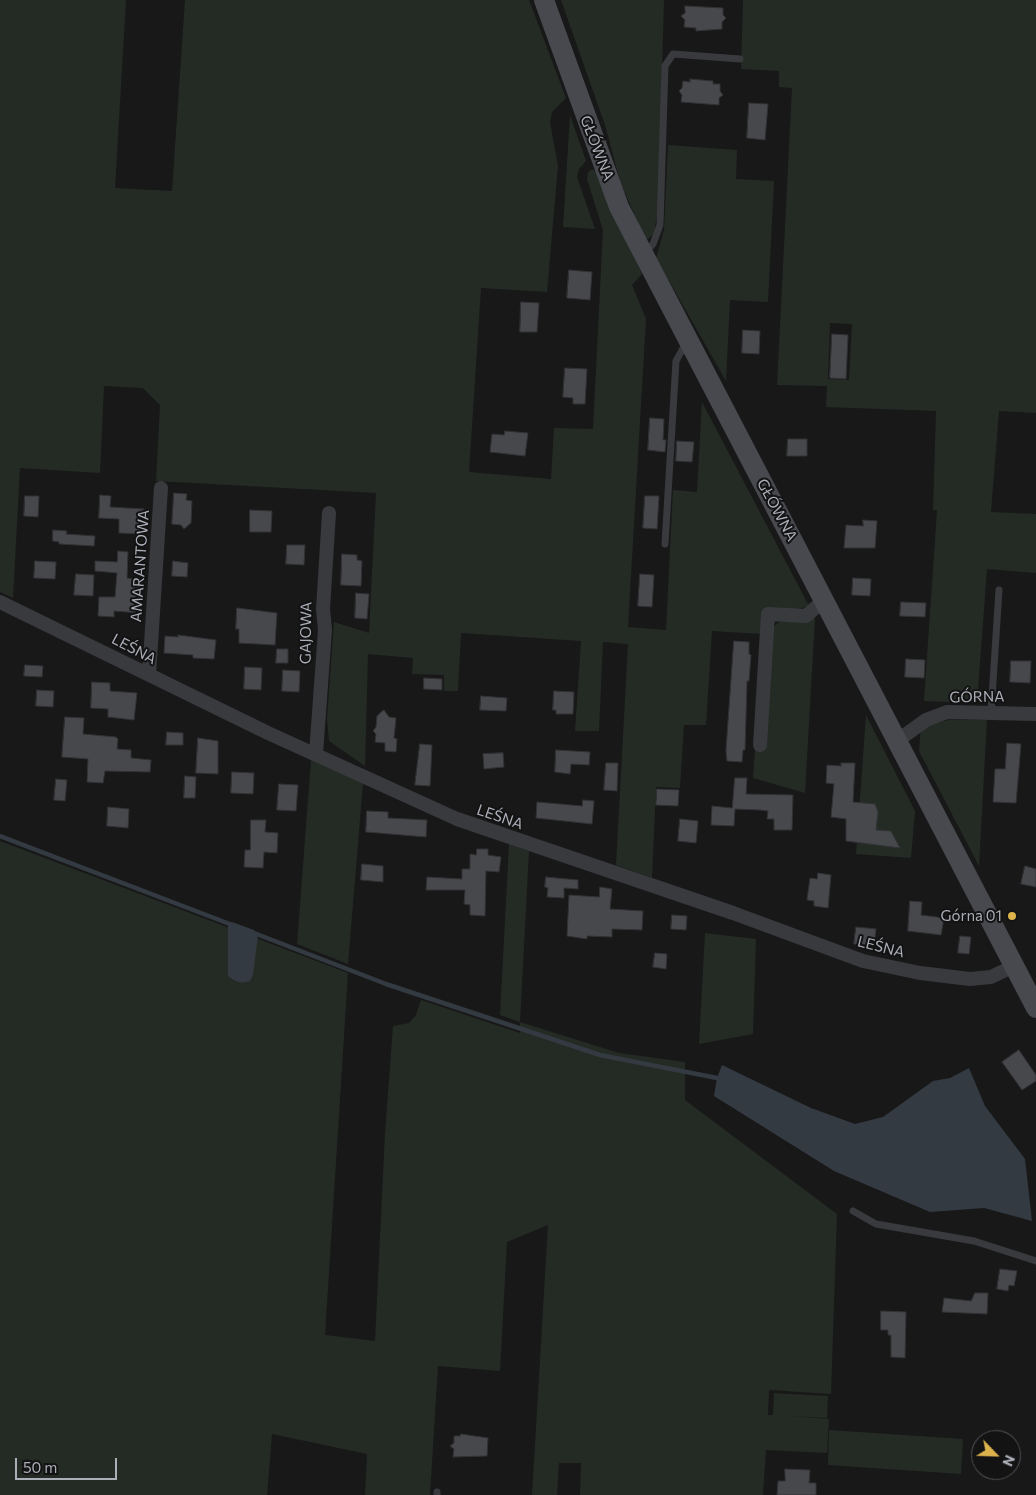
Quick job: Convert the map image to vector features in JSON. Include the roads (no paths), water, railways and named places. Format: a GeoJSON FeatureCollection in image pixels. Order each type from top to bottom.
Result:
{"type":"FeatureCollection","features":[{"type":"Feature","properties":{"kind":"main road","name":"GŁÓWNA"},"geometry":{"type":"LineString","coordinates":[[544,0],[619,207],[1036,1008]]}},
{"type":"Feature","properties":{"kind":"street","name":"AMARANTOWA"},"geometry":{"type":"LineString","coordinates":[[149,676],[161,488]]}},
{"type":"Feature","properties":{"kind":"street","name":"GAJOWA"},"geometry":{"type":"LineString","coordinates":[[316,754],[329,513]]}},
{"type":"Feature","properties":{"kind":"street"},"geometry":{"type":"LineString","coordinates":[[760,745],[768,614],[806,616],[824,600]]}},
{"type":"Feature","properties":{"kind":"street","name":"LEŚNA"},"geometry":{"type":"LineString","coordinates":[[0,602],[149,676],[457,819],[733,913],[854,958],[920,973],[970,979],[991,977],[1014,966]]}},
{"type":"Feature","properties":{"kind":"street","name":"GÓRNA"},"geometry":{"type":"LineString","coordinates":[[897,741],[926,720],[947,712],[1036,714]]}},
{"type":"Feature","properties":{"kind":"lane"},"geometry":{"type":"LineString","coordinates":[[643,255],[653,244],[660,225],[665,66],[673,54],[740,59]]}},
{"type":"Feature","properties":{"kind":"lane"},"geometry":{"type":"LineString","coordinates":[[665,544],[676,361],[688,340]]}},
{"type":"Feature","properties":{"kind":"lane"},"geometry":{"type":"LineString","coordinates":[[991,712],[998,590]]}},
{"type":"Feature","properties":{"kind":"lane"},"geometry":{"type":"LineString","coordinates":[[853,1211],[876,1224],[974,1241],[1036,1261]]}},
{"type":"Feature","properties":{"kind":"waterway"},"geometry":{"type":"LineString","coordinates":[[0,836],[235,926]]}},
{"type":"Feature","properties":{"kind":"waterway"},"geometry":{"type":"LineString","coordinates":[[254,933],[386,984],[600,1055],[717,1078]]}},
{"type":"Feature","properties":{"kind":"place","name":"Górna 01"},"geometry":{"type":"Point","coordinates":[1012,916]}}]}
